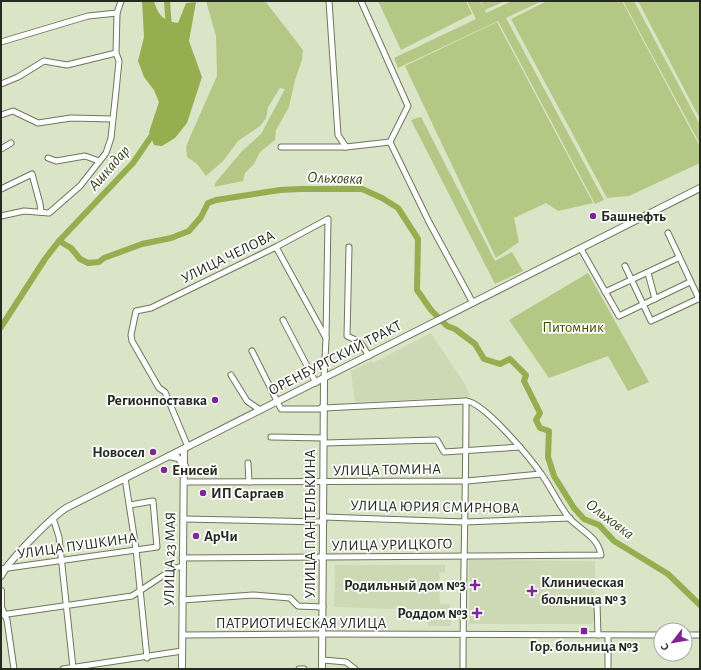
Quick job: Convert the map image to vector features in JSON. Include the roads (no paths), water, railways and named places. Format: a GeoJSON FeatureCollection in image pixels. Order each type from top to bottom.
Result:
{"type":"FeatureCollection","features":[{"type":"Feature","properties":{"kind":"main road","name":"ОРЕНБУРГСКИЙ ТРАКТ"},"geometry":{"type":"LineString","coordinates":[[1,576],[3,568],[53,518],[66,508],[700,188]]}},
{"type":"Feature","properties":{"kind":"main road","name":"УЛИЦА ПАНТЕЛЬКИНА"},"geometry":{"type":"LineString","coordinates":[[322,669],[324,558],[324,379]]}},
{"type":"Feature","properties":{"kind":"main road","name":"УЛИЦА 23 МАЯ"},"geometry":{"type":"LineString","coordinates":[[182,669],[182,558],[186,448]]}},
{"type":"Feature","properties":{"kind":"main road"},"geometry":{"type":"LineString","coordinates":[[169,456],[178,458],[185,466]]}},
{"type":"Feature","properties":{"kind":"main road"},"geometry":{"type":"LineString","coordinates":[[1,591],[1,606]]}},
{"type":"Feature","properties":{"kind":"street"},"geometry":{"type":"LineString","coordinates":[[1,216],[9,213],[24,211],[49,213],[80,186],[106,153],[110,138],[118,61],[116,53],[117,12],[121,1]]}},
{"type":"Feature","properties":{"kind":"street"},"geometry":{"type":"LineString","coordinates":[[329,1],[338,136],[346,147]]}},
{"type":"Feature","properties":{"kind":"street"},"geometry":{"type":"LineString","coordinates":[[361,1],[408,106],[390,142]]}},
{"type":"Feature","properties":{"kind":"street"},"geometry":{"type":"LineString","coordinates":[[1,42],[88,16],[117,12]]}},
{"type":"Feature","properties":{"kind":"street"},"geometry":{"type":"LineString","coordinates":[[1,84],[18,77],[44,61],[67,65],[116,53]]}},
{"type":"Feature","properties":{"kind":"street"},"geometry":{"type":"LineString","coordinates":[[1,115],[13,111],[38,123],[71,118],[112,119]]}},
{"type":"Feature","properties":{"kind":"street"},"geometry":{"type":"LineString","coordinates":[[280,147],[346,147],[390,142]]}},
{"type":"Feature","properties":{"kind":"street"},"geometry":{"type":"LineString","coordinates":[[390,142],[429,222],[473,303]]}},
{"type":"Feature","properties":{"kind":"street"},"geometry":{"type":"LineString","coordinates":[[1,149],[11,143]]}},
{"type":"Feature","properties":{"kind":"street"},"geometry":{"type":"LineString","coordinates":[[48,158],[56,161],[85,156],[99,160]]}},
{"type":"Feature","properties":{"kind":"street"},"geometry":{"type":"LineString","coordinates":[[1,189],[32,174],[41,212]]}},
{"type":"Feature","properties":{"kind":"street","name":"УЛИЦА ЧЕЛОВА"},"geometry":{"type":"LineString","coordinates":[[186,448],[165,392],[159,388],[132,341],[131,335],[136,311],[150,308],[276,247],[328,219],[326,339]]}},
{"type":"Feature","properties":{"kind":"street"},"geometry":{"type":"LineString","coordinates":[[625,266],[651,321],[699,299],[678,258],[668,233]]}},
{"type":"Feature","properties":{"kind":"street"},"geometry":{"type":"LineString","coordinates":[[349,246],[347,336],[360,342],[369,356]]}},
{"type":"Feature","properties":{"kind":"street"},"geometry":{"type":"LineString","coordinates":[[276,247],[326,339],[324,379]]}},
{"type":"Feature","properties":{"kind":"street"},"geometry":{"type":"LineString","coordinates":[[581,249],[619,316],[690,282]]}},
{"type":"Feature","properties":{"kind":"street"},"geometry":{"type":"LineString","coordinates":[[605,292],[678,258]]}},
{"type":"Feature","properties":{"kind":"street"},"geometry":{"type":"LineString","coordinates":[[648,272],[655,299]]}},
{"type":"Feature","properties":{"kind":"street"},"geometry":{"type":"LineString","coordinates":[[283,320],[316,383]]}},
{"type":"Feature","properties":{"kind":"street"},"geometry":{"type":"LineString","coordinates":[[252,351],[281,409],[320,410],[324,406],[466,401],[480,407],[520,447],[542,474],[570,518]]}},
{"type":"Feature","properties":{"kind":"street"},"geometry":{"type":"LineString","coordinates":[[231,375],[247,401],[260,410]]}},
{"type":"Feature","properties":{"kind":"street"},"geometry":{"type":"LineString","coordinates":[[463,669],[463,556],[467,481],[466,401]]}},
{"type":"Feature","properties":{"kind":"street"},"geometry":{"type":"LineString","coordinates":[[271,437],[324,440],[437,440],[444,452],[466,452],[520,447]]}},
{"type":"Feature","properties":{"kind":"street"},"geometry":{"type":"LineString","coordinates":[[248,463],[249,482]]}},
{"type":"Feature","properties":{"kind":"street","name":"УЛИЦА ТОМИНА"},"geometry":{"type":"LineString","coordinates":[[185,482],[324,483],[467,481],[542,474]]}},
{"type":"Feature","properties":{"kind":"street"},"geometry":{"type":"LineString","coordinates":[[125,478],[136,550],[147,658]]}},
{"type":"Feature","properties":{"kind":"street","name":"УЛИЦА ПУШКИНА"},"geometry":{"type":"LineString","coordinates":[[3,568],[157,547],[153,501],[130,505]]}},
{"type":"Feature","properties":{"kind":"street"},"geometry":{"type":"LineString","coordinates":[[53,518],[59,538],[62,560],[73,668]]}},
{"type":"Feature","properties":{"kind":"street","name":"УЛИЦА ЮРИЯ СМИРНОВА"},"geometry":{"type":"LineString","coordinates":[[184,519],[465,522],[570,518]]}},
{"type":"Feature","properties":{"kind":"street","name":"УЛИЦА УРИЦКОГО"},"geometry":{"type":"LineString","coordinates":[[182,558],[601,555],[599,545],[570,518]]}},
{"type":"Feature","properties":{"kind":"street"},"geometry":{"type":"LineString","coordinates":[[3,615],[132,596],[140,593],[173,570],[182,566]]}},
{"type":"Feature","properties":{"kind":"street"},"geometry":{"type":"LineString","coordinates":[[182,600],[253,595],[290,598],[298,606],[323,607]]}},
{"type":"Feature","properties":{"kind":"street"},"geometry":{"type":"LineString","coordinates":[[597,603],[598,635]]}},
{"type":"Feature","properties":{"kind":"street"},"geometry":{"type":"LineString","coordinates":[[1,606],[14,669]]}},
{"type":"Feature","properties":{"kind":"street","name":"ПАТРИОТИЧЕСКАЯ УЛИЦА"},"geometry":{"type":"LineString","coordinates":[[182,635],[653,635]]}},
{"type":"Feature","properties":{"kind":"street"},"geometry":{"type":"LineString","coordinates":[[608,636],[608,669]]}},
{"type":"Feature","properties":{"kind":"street"},"geometry":{"type":"LineString","coordinates":[[63,669],[147,658],[182,651]]}},
{"type":"Feature","properties":{"kind":"street"},"geometry":{"type":"LineString","coordinates":[[322,660],[346,662],[355,669]]}},
{"type":"Feature","properties":{"kind":"street"},"geometry":{"type":"LineString","coordinates":[[299,669],[304,669]]}},
{"type":"Feature","properties":{"kind":"waterway","name":"Ашкадар"},"geometry":{"type":"LineString","coordinates":[[167,1],[169,29]]}},
{"type":"Feature","properties":{"kind":"waterway","name":"Ашкадар"},"geometry":{"type":"LineString","coordinates":[[1,327],[45,259],[59,241],[133,163],[155,131]]}},
{"type":"Feature","properties":{"kind":"waterway","name":"Ольховка"},"geometry":{"type":"LineString","coordinates":[[59,241],[71,248],[80,259],[88,263],[99,262],[104,258],[142,244],[171,238],[189,231],[201,217],[208,203],[216,200],[280,190],[300,189],[362,189],[382,198],[398,208],[418,239],[417,290],[431,310],[447,326],[455,329],[475,344],[484,359],[500,364],[510,359],[526,375],[524,381],[540,413],[536,420],[540,428],[549,431],[548,457],[554,476],[574,508],[584,519],[599,525],[614,541],[668,574],[700,605]]}},
{"type":"Feature","properties":{"kind":"place","name":"Башнефть"},"geometry":{"type":"Point","coordinates":[593,216]}},
{"type":"Feature","properties":{"kind":"place","name":"Регионпоставка"},"geometry":{"type":"Point","coordinates":[215,400]}},
{"type":"Feature","properties":{"kind":"place","name":"Новосел"},"geometry":{"type":"Point","coordinates":[153,452]}},
{"type":"Feature","properties":{"kind":"place","name":"Енисей"},"geometry":{"type":"Point","coordinates":[164,470]}},
{"type":"Feature","properties":{"kind":"place","name":"ИП Саргаев"},"geometry":{"type":"Point","coordinates":[203,493]}},
{"type":"Feature","properties":{"kind":"place","name":"АрЧи"},"geometry":{"type":"Point","coordinates":[196,536]}},
{"type":"Feature","properties":{"kind":"place","name":"Родильный дом №3"},"geometry":{"type":"Point","coordinates":[475,585]}},
{"type":"Feature","properties":{"kind":"place","name":"Клиническая больница № 3"},"geometry":{"type":"Point","coordinates":[532,591]}},
{"type":"Feature","properties":{"kind":"place","name":"Роддом №3"},"geometry":{"type":"Point","coordinates":[477,613]}},
{"type":"Feature","properties":{"kind":"place","name":"Гор. больница №3"},"geometry":{"type":"Point","coordinates":[584,631]}},
{"type":"Feature","properties":{"kind":"park label","name":"Питомник"},"geometry":{"type":"Point","coordinates":[573,327]}}]}
